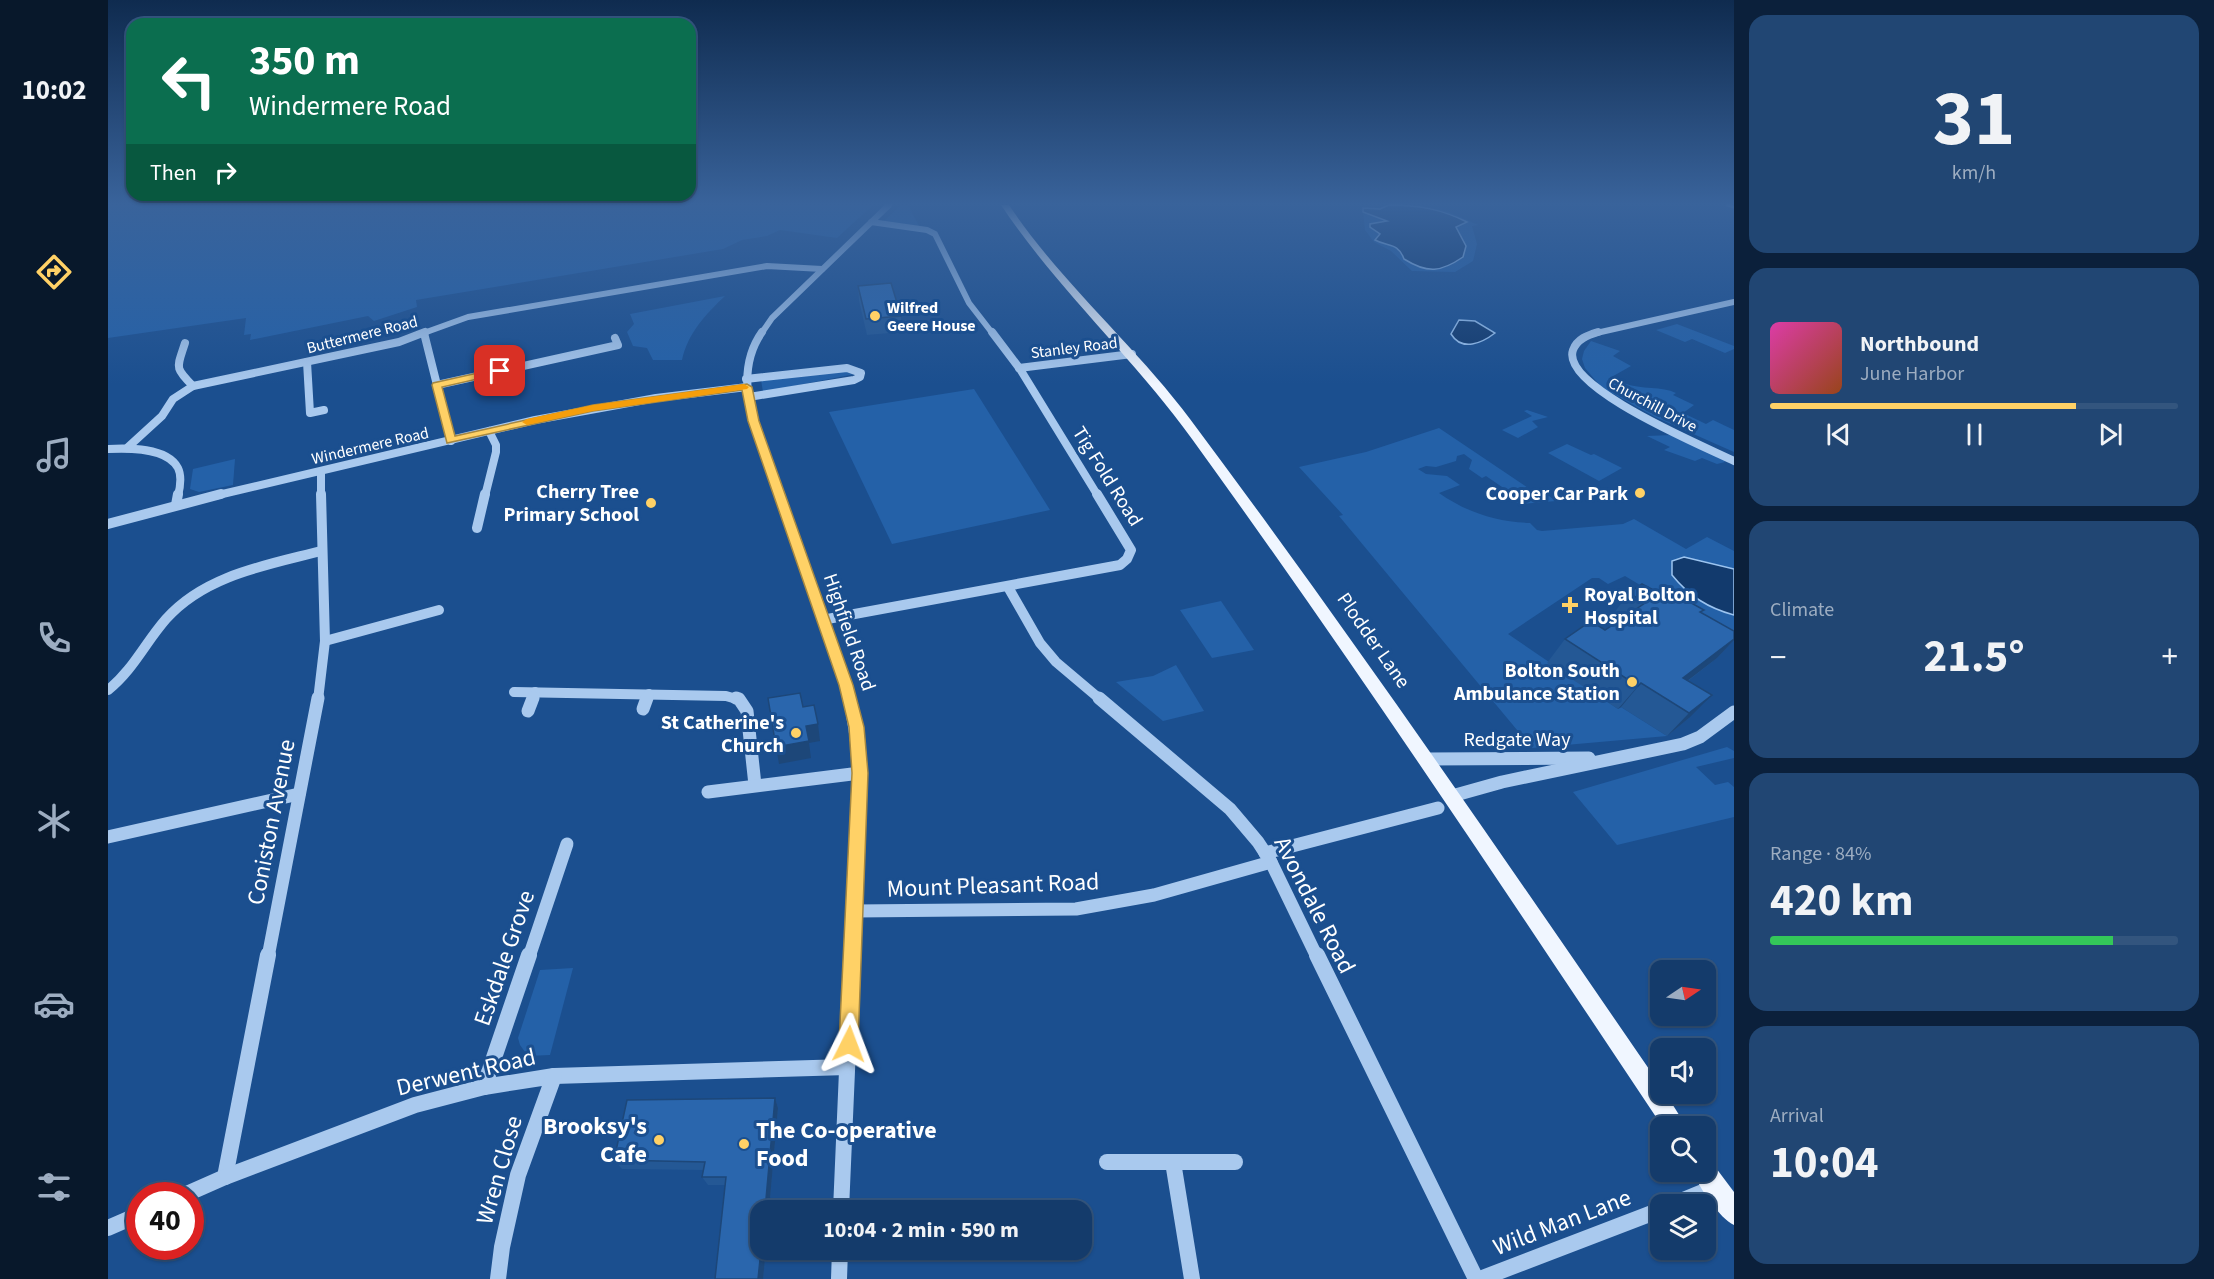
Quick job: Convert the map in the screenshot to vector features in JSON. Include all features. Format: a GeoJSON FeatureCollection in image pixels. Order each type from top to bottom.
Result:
{"type":"FeatureCollection","features":[{"type":"Feature","properties":{"kind":"main road","name":"Plodder Lane"},"geometry":{"type":"LineString","coordinates":[[1046,265],[1132,354],[1270,536],[1427,759],[1445,802],[1668,1116]]}},
{"type":"Feature","properties":{"kind":"street","name":"Highfield Road"},"geometry":{"type":"LineString","coordinates":[[826,265],[766,325],[753,345],[747,388],[754,421],[846,685],[856,727],[860,773],[841,1200]]}},
{"type":"Feature","properties":{"kind":"street","name":"Tig Fold Road"},"geometry":{"type":"LineString","coordinates":[[822,620],[1122,565],[1129,558],[1131,550],[1019,368],[969,303],[950,265]]}},
{"type":"Feature","properties":{"kind":"street","name":"Buttermere Road"},"geometry":{"type":"LineString","coordinates":[[127,447],[162,416],[173,399],[193,386],[399,342],[435,327],[468,317],[753,268],[780,266],[822,269]]}},
{"type":"Feature","properties":{"kind":"street","name":"Churchill Drive"},"geometry":{"type":"LineString","coordinates":[[1734,302],[1587,335],[1577,341],[1572,348],[1571,356],[1578,372],[1614,401],[1734,460]]}},
{"type":"Feature","properties":{"kind":"street"},"geometry":{"type":"LineString","coordinates":[[424,333],[451,441]]}},
{"type":"Feature","properties":{"kind":"street"},"geometry":{"type":"LineString","coordinates":[[437,385],[618,345],[615,338]]}},
{"type":"Feature","properties":{"kind":"street"},"geometry":{"type":"LineString","coordinates":[[181,348],[179,372],[193,386]]}},
{"type":"Feature","properties":{"kind":"street","name":"Stanley Road"},"geometry":{"type":"LineString","coordinates":[[1019,368],[1132,354]]}},
{"type":"Feature","properties":{"kind":"street"},"geometry":{"type":"LineString","coordinates":[[307,362],[309,413],[324,410]]}},
{"type":"Feature","properties":{"kind":"street"},"geometry":{"type":"LineString","coordinates":[[848,368],[861,373],[860,377],[854,380],[747,388],[848,368]]}},
{"type":"Feature","properties":{"kind":"street","name":"Windermere Road"},"geometry":{"type":"LineString","coordinates":[[108,524],[176,505],[593,408],[747,388]]}},
{"type":"Feature","properties":{"kind":"street"},"geometry":{"type":"LineString","coordinates":[[477,528],[496,452],[496,446],[489,431]]}},
{"type":"Feature","properties":{"kind":"street"},"geometry":{"type":"LineString","coordinates":[[108,449],[127,447],[167,459],[177,467],[180,477],[176,505]]}},
{"type":"Feature","properties":{"kind":"street","name":"Coniston Avenue"},"geometry":{"type":"LineString","coordinates":[[225,1177],[322,680],[325,641],[321,551],[321,472]]}},
{"type":"Feature","properties":{"kind":"street"},"geometry":{"type":"LineString","coordinates":[[108,690],[127,676],[169,616],[191,597],[229,578],[321,551]]}},
{"type":"Feature","properties":{"kind":"street","name":"Avondale Road"},"geometry":{"type":"LineString","coordinates":[[1008,587],[1040,643],[1056,662],[1230,809],[1268,858],[1478,1279]]}},
{"type":"Feature","properties":{"kind":"street"},"geometry":{"type":"LineString","coordinates":[[325,641],[439,610]]}},
{"type":"Feature","properties":{"kind":"street"},"geometry":{"type":"LineString","coordinates":[[514,692],[726,696],[740,699],[747,711],[755,785]]}},
{"type":"Feature","properties":{"kind":"street"},"geometry":{"type":"LineString","coordinates":[[528,711],[535,692]]}},
{"type":"Feature","properties":{"kind":"street"},"geometry":{"type":"LineString","coordinates":[[643,709],[649,694]]}},
{"type":"Feature","properties":{"kind":"street","name":"Redgate Way"},"geometry":{"type":"LineString","coordinates":[[1445,802],[1608,759],[1683,744],[1700,737],[1734,712]]}},
{"type":"Feature","properties":{"kind":"street","name":"Redgate Way"},"geometry":{"type":"LineString","coordinates":[[1427,759],[1608,759]]}},
{"type":"Feature","properties":{"kind":"street"},"geometry":{"type":"LineString","coordinates":[[708,792],[860,773]]}},
{"type":"Feature","properties":{"kind":"street"},"geometry":{"type":"LineString","coordinates":[[108,837],[299,794]]}},
{"type":"Feature","properties":{"kind":"street","name":"Mount Pleasant Road"},"geometry":{"type":"LineString","coordinates":[[855,911],[1076,909],[1154,895],[1445,802]]}},
{"type":"Feature","properties":{"kind":"street","name":"Eskdale Grove"},"geometry":{"type":"LineString","coordinates":[[484,1087],[567,844]]}},
{"type":"Feature","properties":{"kind":"street","name":"Derwent Road"},"geometry":{"type":"LineString","coordinates":[[204,1186],[415,1105],[484,1087],[554,1076],[847,1066]]}},
{"type":"Feature","properties":{"kind":"street","name":"Wren Close"},"geometry":{"type":"LineString","coordinates":[[498,1279],[502,1247],[518,1175],[554,1076]]}},
{"type":"Feature","properties":{"kind":"street"},"geometry":{"type":"LineString","coordinates":[[1107,1162],[1235,1162]]}},
{"type":"Feature","properties":{"kind":"street"},"geometry":{"type":"LineString","coordinates":[[1173,1162],[1192,1279]]}},
{"type":"Feature","properties":{"kind":"street","name":"Wild Man Lane"},"geometry":{"type":"LineString","coordinates":[[1478,1279],[1650,1214]]}},
{"type":"Feature","properties":{"kind":"street"},"geometry":{"type":"LineString","coordinates":[[108,1228],[126,1220]]}},
{"type":"Feature","properties":{"kind":"street"},"geometry":{"type":"LineString","coordinates":[[839,1279],[840,1260]]}},
{"type":"Feature","properties":{"kind":"shaded area"},"geometry":{"type":"Polygon","coordinates":[[[108,265],[629,265],[416,300],[417,307],[374,321],[368,316],[250,340],[251,334],[244,335],[246,318],[108,338],[108,265]]]}},
{"type":"Feature","properties":{"kind":"shaded area"},"geometry":{"type":"Polygon","coordinates":[[[1405,265],[1467,265],[1455,272],[1412,271],[1405,265]]]}},
{"type":"Feature","properties":{"kind":"shaded area"},"geometry":{"type":"Polygon","coordinates":[[[1415,265],[1450,265],[1434,269],[1415,265]]]}},
{"type":"Feature","properties":{"kind":"shaded area"},"geometry":{"type":"Polygon","coordinates":[[[725,296],[698,325],[688,341],[682,360],[653,360],[647,348],[633,346],[627,332],[634,324],[630,314],[725,296]]]}},
{"type":"Feature","properties":{"kind":"shaded area"},"geometry":{"type":"Polygon","coordinates":[[[1459,320],[1475,321],[1495,333],[1472,344],[1461,343],[1451,334],[1459,320]]]}},
{"type":"Feature","properties":{"kind":"shaded area"},"geometry":{"type":"Polygon","coordinates":[[[1677,324],[1734,346],[1734,349],[1725,353],[1692,339],[1685,342],[1656,330],[1677,324]]]}},
{"type":"Feature","properties":{"kind":"shaded area"},"geometry":{"type":"Polygon","coordinates":[[[1591,341],[1620,351],[1613,356],[1631,366],[1608,379],[1619,384],[1664,389],[1676,393],[1673,395],[1694,405],[1683,413],[1706,424],[1713,420],[1734,430],[1734,452],[1655,417],[1601,387],[1585,368],[1582,359],[1591,341]]]}},
{"type":"Feature","properties":{"kind":"shaded area"},"geometry":{"type":"Polygon","coordinates":[[[846,371],[855,374],[763,392],[761,380],[846,371]]]}},
{"type":"Feature","properties":{"kind":"shaded area"},"geometry":{"type":"Polygon","coordinates":[[[974,389],[1050,510],[892,544],[829,412],[974,389]]]}},
{"type":"Feature","properties":{"kind":"shaded area"},"geometry":{"type":"Polygon","coordinates":[[[1524,411],[1548,417],[1532,421],[1538,427],[1518,438],[1502,430],[1532,416],[1524,411]]]}},
{"type":"Feature","properties":{"kind":"shaded area"},"geometry":{"type":"Polygon","coordinates":[[[1439,428],[1543,498],[1549,496],[1556,501],[1520,504],[1507,497],[1502,491],[1505,489],[1486,476],[1482,478],[1469,469],[1472,460],[1464,454],[1457,456],[1456,461],[1418,469],[1426,474],[1447,476],[1460,485],[1439,493],[1471,511],[1505,521],[1530,523],[1537,530],[1542,531],[1623,524],[1634,519],[1686,549],[1707,537],[1734,551],[1734,633],[1702,622],[1625,576],[1608,584],[1599,578],[1592,578],[1508,634],[1618,709],[1621,707],[1667,736],[1532,748],[1339,516],[1343,515],[1299,467],[1366,452],[1439,428]]]}},
{"type":"Feature","properties":{"kind":"shaded area"},"geometry":{"type":"Polygon","coordinates":[[[1672,435],[1725,462],[1717,464],[1702,458],[1695,461],[1664,450],[1670,447],[1647,436],[1672,435]]]}},
{"type":"Feature","properties":{"kind":"shaded area"},"geometry":{"type":"Polygon","coordinates":[[[1567,444],[1622,468],[1599,481],[1548,453],[1567,444]]]}},
{"type":"Feature","properties":{"kind":"shaded area"},"geometry":{"type":"Polygon","coordinates":[[[235,459],[233,485],[199,492],[190,489],[193,469],[235,459]]]}},
{"type":"Feature","properties":{"kind":"shaded area"},"geometry":{"type":"Polygon","coordinates":[[[1684,557],[1734,569],[1734,615],[1700,600],[1672,575],[1672,561],[1684,557]]]}},
{"type":"Feature","properties":{"kind":"shaded area"},"geometry":{"type":"Polygon","coordinates":[[[1221,601],[1254,650],[1212,658],[1180,610],[1221,601]]]}},
{"type":"Feature","properties":{"kind":"shaded area"},"geometry":{"type":"Polygon","coordinates":[[[1176,665],[1204,711],[1163,721],[1116,682],[1153,676],[1176,665]]]}},
{"type":"Feature","properties":{"kind":"shaded area"},"geometry":{"type":"Polygon","coordinates":[[[1727,747],[1734,751],[1734,758],[1696,767],[1715,785],[1728,782],[1734,787],[1734,817],[1617,845],[1573,792],[1727,747]]]}},
{"type":"Feature","properties":{"kind":"shaded area"},"geometry":{"type":"Polygon","coordinates":[[[573,968],[550,1055],[528,1056],[518,1038],[540,970],[573,968]]]}},
{"type":"Feature","properties":{"kind":"building"},"geometry":{"type":"Polygon","coordinates":[[[891,283],[901,316],[866,319],[858,286],[891,283]]]}},
{"type":"Feature","properties":{"kind":"building"},"geometry":{"type":"Polygon","coordinates":[[[1642,584],[1659,593],[1666,589],[1704,610],[1700,612],[1734,631],[1734,639],[1683,678],[1712,695],[1689,713],[1641,683],[1638,686],[1565,639],[1591,621],[1605,630],[1645,603],[1629,593],[1642,584]]]}},
{"type":"Feature","properties":{"kind":"building"},"geometry":{"type":"Polygon","coordinates":[[[800,693],[803,707],[814,705],[818,724],[806,726],[809,741],[776,747],[768,698],[800,693]]]}},
{"type":"Feature","properties":{"kind":"building"},"geometry":{"type":"Polygon","coordinates":[[[775,1098],[766,1200],[750,1200],[750,1260],[760,1260],[758,1279],[715,1279],[726,1177],[702,1177],[705,1162],[614,1160],[627,1100],[775,1098]]]}},
{"type":"Feature","properties":{"kind":"slow traffic"},"geometry":{"type":"LineString","coordinates":[[527,422],[593,408],[744,387]]}},
{"type":"Feature","properties":{"kind":"place","name":"Wilfred Geere House"},"geometry":{"type":"Point","coordinates":[875,316]}},
{"type":"Feature","properties":{"kind":"place","name":"Cooper Car Park"},"geometry":{"type":"Point","coordinates":[1640,493]}},
{"type":"Feature","properties":{"kind":"place","name":"Cherry Tree Primary School"},"geometry":{"type":"Point","coordinates":[651,503]}},
{"type":"Feature","properties":{"kind":"place","name":"Royal Bolton Hospital"},"geometry":{"type":"Point","coordinates":[1570,605]}},
{"type":"Feature","properties":{"kind":"place","name":"Bolton South Ambulance Station"},"geometry":{"type":"Point","coordinates":[1632,682]}},
{"type":"Feature","properties":{"kind":"place","name":"St Catherine's Church"},"geometry":{"type":"Point","coordinates":[796,733]}},
{"type":"Feature","properties":{"kind":"place","name":"Brooksy's Cafe"},"geometry":{"type":"Point","coordinates":[659,1140]}},
{"type":"Feature","properties":{"kind":"place","name":"The Co-operative Food"},"geometry":{"type":"Point","coordinates":[744,1144]}},
{"type":"Feature","properties":{"kind":"route"},"geometry":{"type":"LineString","coordinates":[[500,371],[437,385],[451,441],[593,408],[747,387],[754,421],[846,685],[856,727],[860,773],[849,1044]]}}]}
